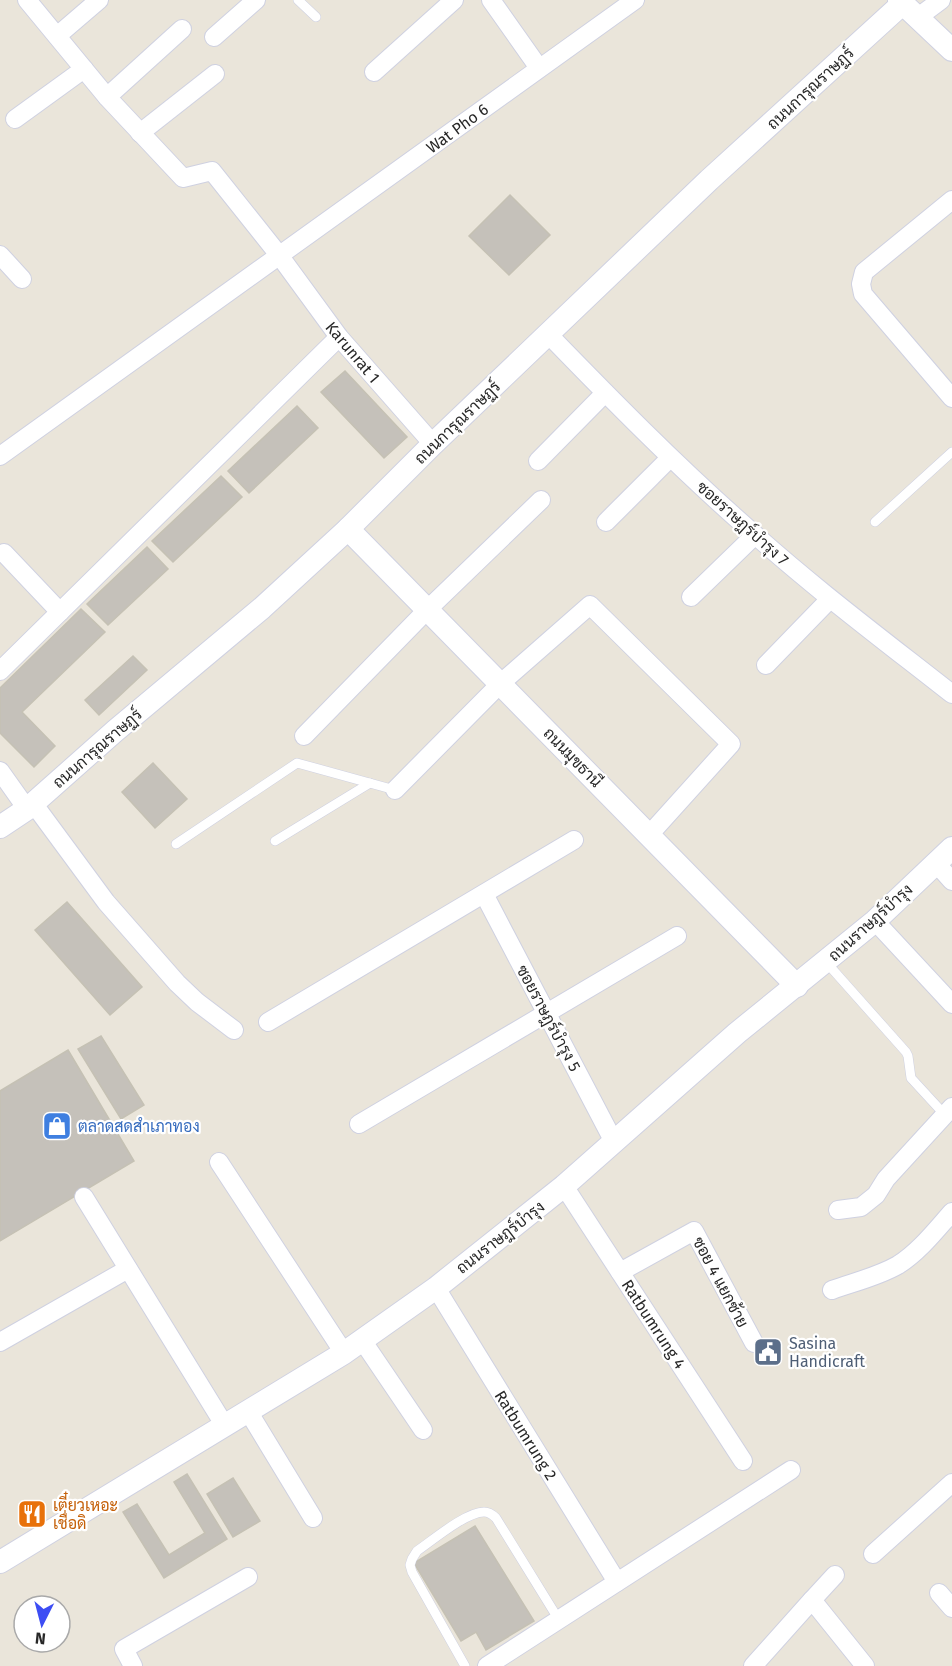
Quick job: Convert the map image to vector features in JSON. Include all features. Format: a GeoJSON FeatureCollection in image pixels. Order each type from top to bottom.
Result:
{"type":"FeatureCollection","features":[{"type":"Feature","properties":{"kind":"street"},"geometry":{"type":"LineString","coordinates":[[27,0],[106,97],[140,133],[215,74]]}},
{"type":"Feature","properties":{"kind":"street"},"geometry":{"type":"LineString","coordinates":[[57,36],[99,0]]}},
{"type":"Feature","properties":{"kind":"street"},"geometry":{"type":"LineString","coordinates":[[214,37],[256,0]]}},
{"type":"Feature","properties":{"kind":"street"},"geometry":{"type":"LineString","coordinates":[[374,72],[454,0]]}},
{"type":"Feature","properties":{"kind":"street"},"geometry":{"type":"LineString","coordinates":[[491,0],[539,68]]}},
{"type":"Feature","properties":{"kind":"street","name":"Wat Pho 6"},"geometry":{"type":"LineString","coordinates":[[0,456],[635,0]]}},
{"type":"Feature","properties":{"kind":"street"},"geometry":{"type":"LineString","coordinates":[[906,7],[941,0]]}},
{"type":"Feature","properties":{"kind":"street"},"geometry":{"type":"LineString","coordinates":[[906,7],[952,50]]}},
{"type":"Feature","properties":{"kind":"street","name":"ถนนการุณราษฏร์"},"geometry":{"type":"LineString","coordinates":[[0,827],[30,806],[115,731],[262,608],[348,529],[432,444],[549,335],[709,180],[906,7]]}},
{"type":"Feature","properties":{"kind":"street"},"geometry":{"type":"LineString","coordinates":[[106,97],[182,29]]}},
{"type":"Feature","properties":{"kind":"street"},"geometry":{"type":"LineString","coordinates":[[15,119],[84,69]]}},
{"type":"Feature","properties":{"kind":"street","name":"Karunrat 1"},"geometry":{"type":"LineString","coordinates":[[140,133],[183,178],[212,171],[279,255],[339,338],[432,444]]}},
{"type":"Feature","properties":{"kind":"street"},"geometry":{"type":"LineString","coordinates":[[952,200],[864,272],[861,284],[863,294],[952,398]]}},
{"type":"Feature","properties":{"kind":"street"},"geometry":{"type":"LineString","coordinates":[[0,255],[22,279]]}},
{"type":"Feature","properties":{"kind":"street","name":"ซอยราษฎร์บำรุง 7"},"geometry":{"type":"LineString","coordinates":[[549,335],[670,458],[754,535],[830,599],[952,694]]}},
{"type":"Feature","properties":{"kind":"street"},"geometry":{"type":"LineString","coordinates":[[0,671],[339,338]]}},
{"type":"Feature","properties":{"kind":"street"},"geometry":{"type":"LineString","coordinates":[[538,461],[606,393]]}},
{"type":"Feature","properties":{"kind":"street"},"geometry":{"type":"LineString","coordinates":[[606,522],[670,458]]}},
{"type":"Feature","properties":{"kind":"street"},"geometry":{"type":"LineString","coordinates":[[304,736],[427,610],[541,500]]}},
{"type":"Feature","properties":{"kind":"street","name":"ถนนมุขธานี"},"geometry":{"type":"LineString","coordinates":[[348,529],[797,986]]}},
{"type":"Feature","properties":{"kind":"street"},"geometry":{"type":"LineString","coordinates":[[692,597],[754,535]]}},
{"type":"Feature","properties":{"kind":"street"},"geometry":{"type":"LineString","coordinates":[[4,553],[60,612]]}},
{"type":"Feature","properties":{"kind":"street"},"geometry":{"type":"LineString","coordinates":[[766,665],[830,599]]}},
{"type":"Feature","properties":{"kind":"street"},"geometry":{"type":"LineString","coordinates":[[395,790],[501,683],[590,605],[731,744],[649,835]]}},
{"type":"Feature","properties":{"kind":"street"},"geometry":{"type":"LineString","coordinates":[[0,771],[106,902],[169,974],[197,1002],[234,1030]]}},
{"type":"Feature","properties":{"kind":"street"},"geometry":{"type":"LineString","coordinates":[[268,1022],[574,840]]}},
{"type":"Feature","properties":{"kind":"street","name":"ถนนราษฎร์บำรุง"},"geometry":{"type":"LineString","coordinates":[[0,1562],[353,1347],[436,1288],[564,1186],[737,1033],[875,921],[952,848]]}},
{"type":"Feature","properties":{"kind":"street"},"geometry":{"type":"LineString","coordinates":[[935,862],[952,881]]}},
{"type":"Feature","properties":{"kind":"street","name":"ซอยราษฎร์บำรุง 5"},"geometry":{"type":"LineString","coordinates":[[484,894],[614,1142]]}},
{"type":"Feature","properties":{"kind":"street"},"geometry":{"type":"LineString","coordinates":[[875,921],[952,1004]]}},
{"type":"Feature","properties":{"kind":"street"},"geometry":{"type":"LineString","coordinates":[[359,1124],[677,936]]}},
{"type":"Feature","properties":{"kind":"street"},"geometry":{"type":"LineString","coordinates":[[838,1210],[861,1207],[876,1195],[886,1179],[948,1111]]}},
{"type":"Feature","properties":{"kind":"street"},"geometry":{"type":"LineString","coordinates":[[219,1162],[353,1347],[423,1430]]}},
{"type":"Feature","properties":{"kind":"street","name":"Ratbumrung 4"},"geometry":{"type":"LineString","coordinates":[[564,1186],[743,1461]]}},
{"type":"Feature","properties":{"kind":"street"},"geometry":{"type":"LineString","coordinates":[[84,1197],[225,1425]]}},
{"type":"Feature","properties":{"kind":"street"},"geometry":{"type":"LineString","coordinates":[[832,1290],[880,1274],[900,1263],[918,1249],[952,1212]]}},
{"type":"Feature","properties":{"kind":"street","name":"ซอย 4 แยกซ้าย"},"geometry":{"type":"LineString","coordinates":[[620,1272],[694,1231],[754,1343]]}},
{"type":"Feature","properties":{"kind":"street"},"geometry":{"type":"LineString","coordinates":[[0,1342],[128,1269]]}},
{"type":"Feature","properties":{"kind":"street","name":"Ratbumrung 2"},"geometry":{"type":"LineString","coordinates":[[436,1288],[617,1582]]}},
{"type":"Feature","properties":{"kind":"street"},"geometry":{"type":"LineString","coordinates":[[248,1411],[313,1518]]}},
{"type":"Feature","properties":{"kind":"street"},"geometry":{"type":"LineString","coordinates":[[487,1666],[791,1470]]}},
{"type":"Feature","properties":{"kind":"street"},"geometry":{"type":"LineString","coordinates":[[873,1554],[952,1483]]}},
{"type":"Feature","properties":{"kind":"street"},"geometry":{"type":"LineString","coordinates":[[753,1666],[835,1575]]}},
{"type":"Feature","properties":{"kind":"street"},"geometry":{"type":"LineString","coordinates":[[133,1666],[124,1649],[248,1577]]}},
{"type":"Feature","properties":{"kind":"street"},"geometry":{"type":"LineString","coordinates":[[939,1593],[952,1608]]}},
{"type":"Feature","properties":{"kind":"street"},"geometry":{"type":"LineString","coordinates":[[812,1600],[866,1666]]}},
{"type":"Feature","properties":{"kind":"lane"},"geometry":{"type":"LineString","coordinates":[[298,0],[316,16]]}},
{"type":"Feature","properties":{"kind":"lane"},"geometry":{"type":"LineString","coordinates":[[875,522],[952,452]]}},
{"type":"Feature","properties":{"kind":"lane"},"geometry":{"type":"LineString","coordinates":[[176,844],[297,763],[395,790]]}},
{"type":"Feature","properties":{"kind":"lane"},"geometry":{"type":"LineString","coordinates":[[276,841],[370,783]]}},
{"type":"Feature","properties":{"kind":"lane"},"geometry":{"type":"LineString","coordinates":[[826,962],[906,1052],[911,1078],[948,1111]]}},
{"type":"Feature","properties":{"kind":"lane"},"geometry":{"type":"LineString","coordinates":[[465,1666],[410,1565],[417,1551],[466,1518],[483,1512],[490,1513],[496,1518],[559,1620]]}},
{"type":"Feature","properties":{"kind":"building"},"geometry":{"type":"Polygon","coordinates":[[[510,195],[550,235],[509,275],[469,236],[510,195]]]}},
{"type":"Feature","properties":{"kind":"building"},"geometry":{"type":"Polygon","coordinates":[[[345,371],[407,437],[384,458],[321,392],[345,371]]]}},
{"type":"Feature","properties":{"kind":"building"},"geometry":{"type":"Polygon","coordinates":[[[297,406],[318,428],[249,493],[228,471],[297,406]]]}},
{"type":"Feature","properties":{"kind":"building"},"geometry":{"type":"Polygon","coordinates":[[[221,476],[242,497],[173,562],[152,541],[221,476]]]}},
{"type":"Feature","properties":{"kind":"building"},"geometry":{"type":"Polygon","coordinates":[[[147,547],[168,569],[108,625],[87,604],[147,547]]]}},
{"type":"Feature","properties":{"kind":"building"},"geometry":{"type":"Polygon","coordinates":[[[81,609],[105,632],[22,712],[55,746],[34,767],[0,733],[0,688],[81,609]]]}},
{"type":"Feature","properties":{"kind":"building"},"geometry":{"type":"Polygon","coordinates":[[[133,656],[147,670],[99,715],[85,700],[133,656]]]}},
{"type":"Feature","properties":{"kind":"building"},"geometry":{"type":"Polygon","coordinates":[[[153,763],[187,799],[155,828],[122,792],[153,763]]]}},
{"type":"Feature","properties":{"kind":"building"},"geometry":{"type":"Polygon","coordinates":[[[67,902],[142,987],[110,1015],[35,930],[67,902]]]}},
{"type":"Feature","properties":{"kind":"building"},"geometry":{"type":"Polygon","coordinates":[[[101,1036],[144,1105],[121,1119],[78,1049],[101,1036]]]}},
{"type":"Feature","properties":{"kind":"building","name":"ตลาดสดสำเภาทอง"},"geometry":{"type":"Polygon","coordinates":[[[68,1050],[134,1161],[0,1241],[0,1091],[68,1050]]]}},
{"type":"Feature","properties":{"kind":"building"},"geometry":{"type":"Polygon","coordinates":[[[187,1474],[227,1539],[164,1578],[123,1512],[137,1504],[169,1555],[205,1533],[174,1482],[187,1474]]]}},
{"type":"Feature","properties":{"kind":"building"},"geometry":{"type":"Polygon","coordinates":[[[233,1478],[260,1521],[233,1537],[207,1494],[233,1478]]]}},
{"type":"Feature","properties":{"kind":"building"},"geometry":{"type":"Polygon","coordinates":[[[475,1526],[534,1621],[486,1650],[476,1632],[461,1641],[414,1563],[475,1526]]]}},
{"type":"Feature","properties":{"kind":"place","name":"ตลาดสดสำเภาทอง"},"geometry":{"type":"Point","coordinates":[57,1126]}},
{"type":"Feature","properties":{"kind":"place","name":"Sasina Handicraft"},"geometry":{"type":"Point","coordinates":[768,1352]}},
{"type":"Feature","properties":{"kind":"place","name":"เตี๋ยวเหอะ เชื่อดิ"},"geometry":{"type":"Point","coordinates":[32,1514]}}]}
